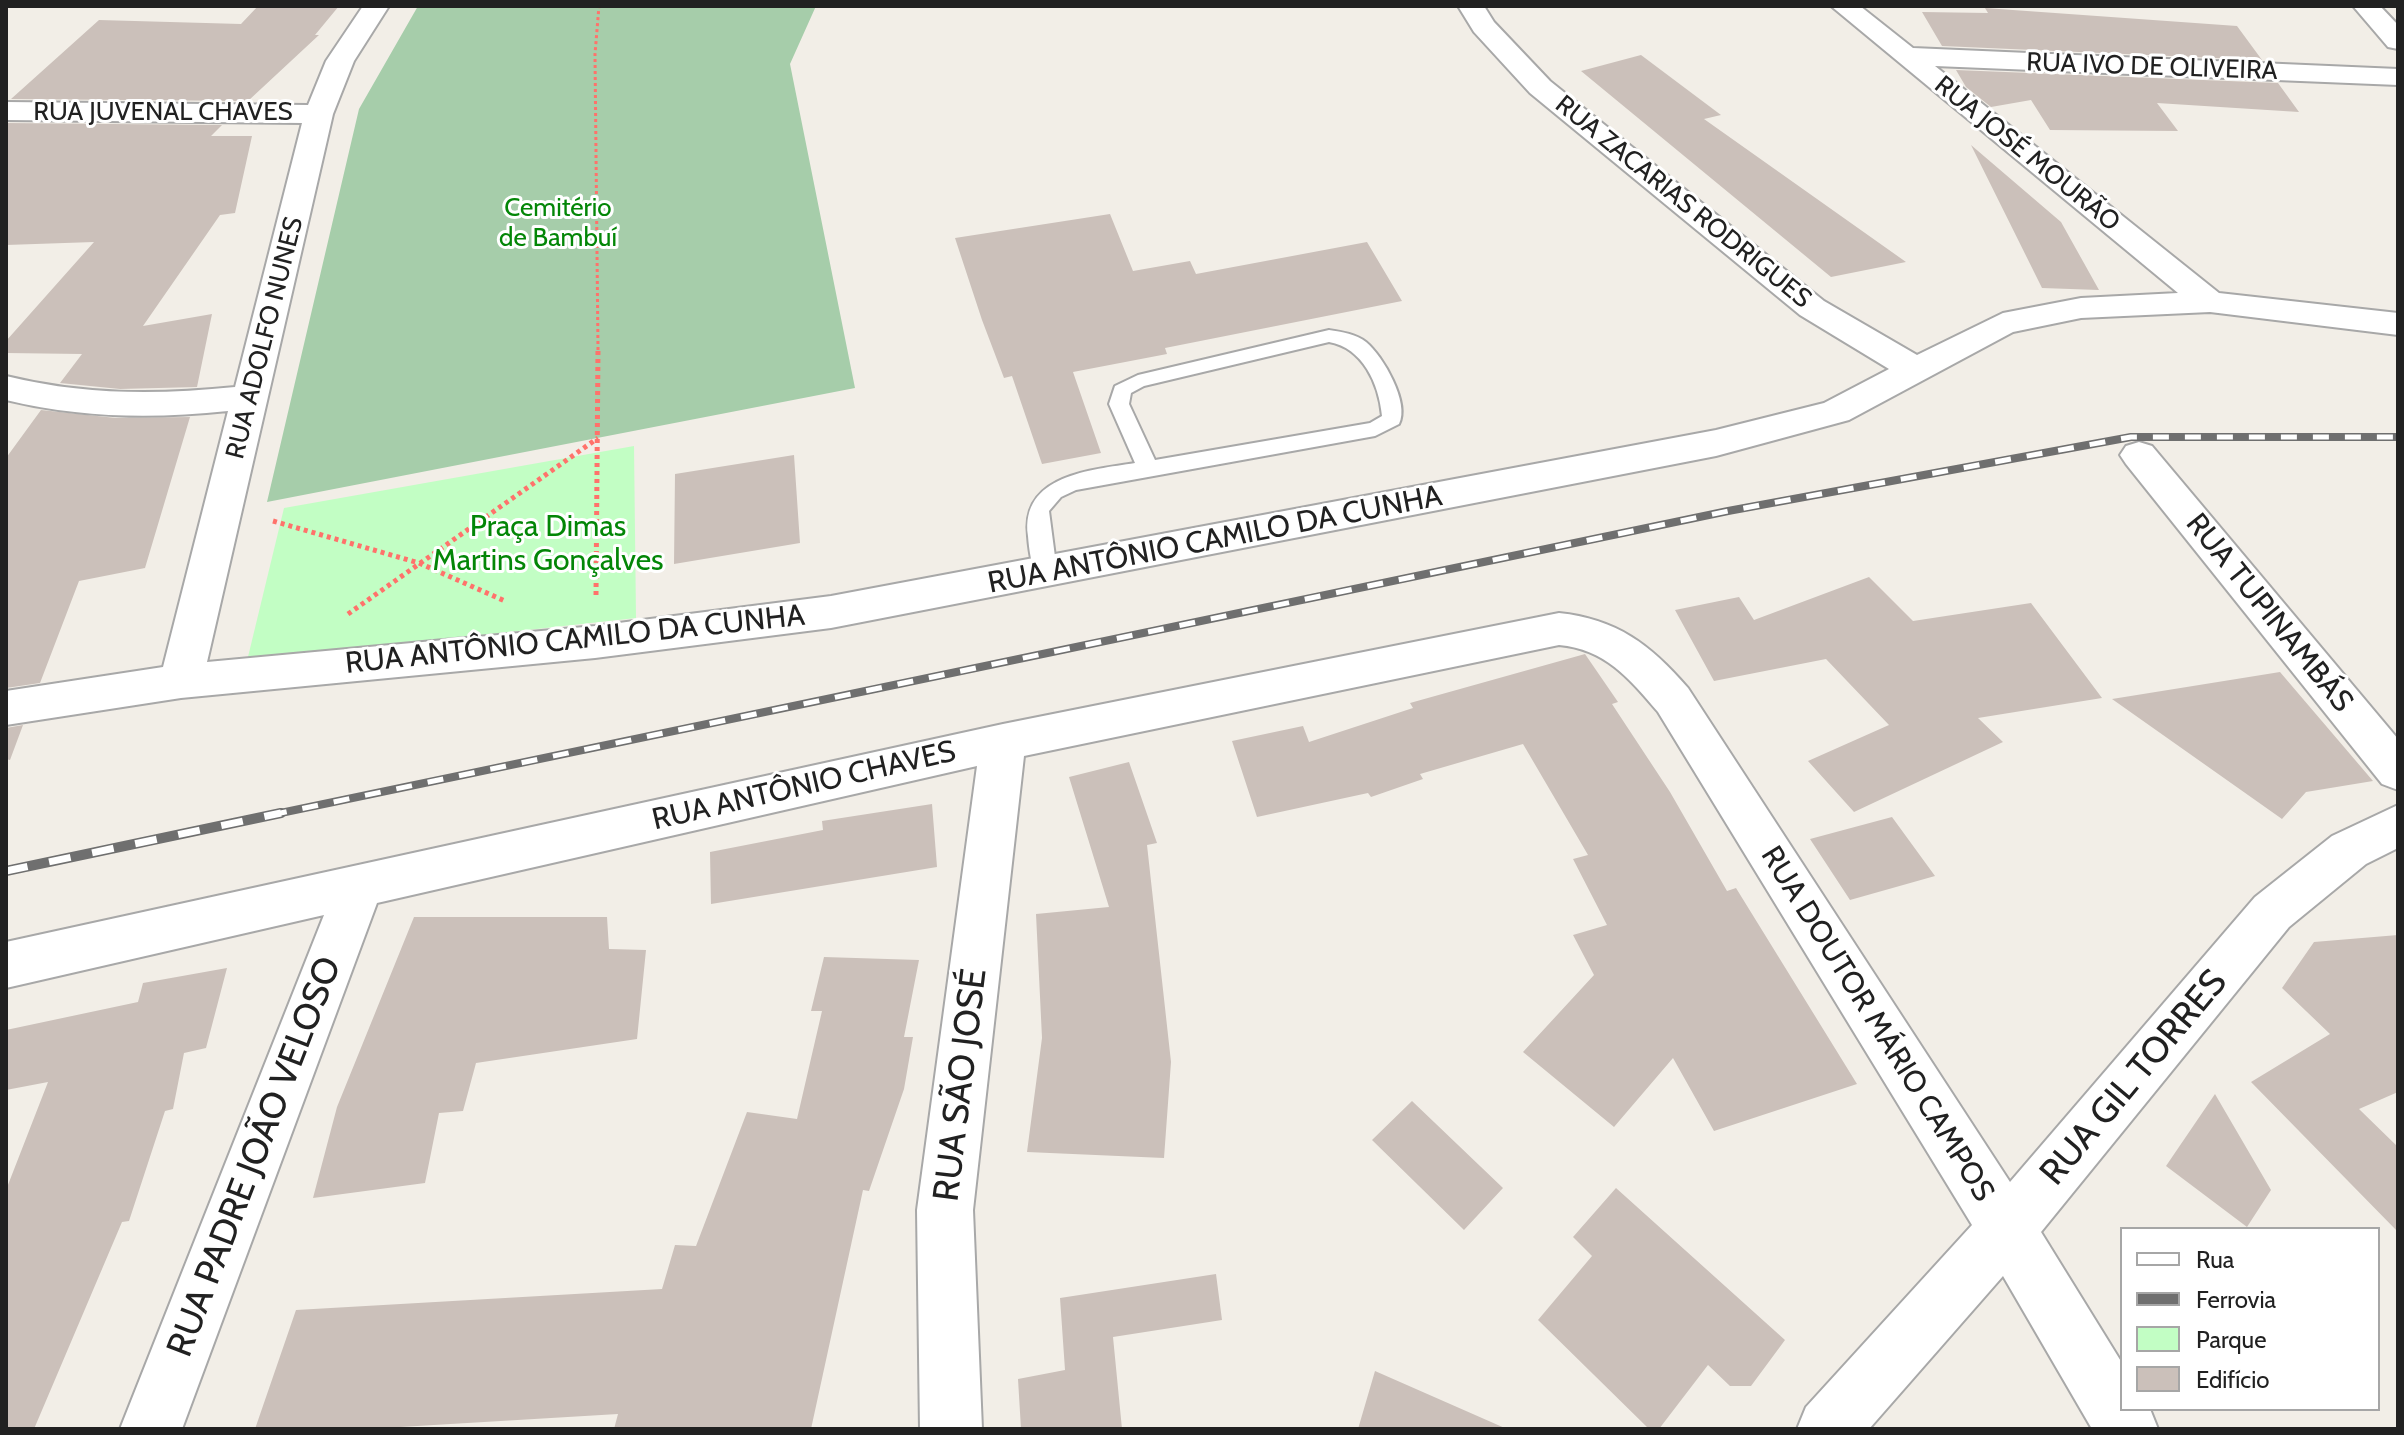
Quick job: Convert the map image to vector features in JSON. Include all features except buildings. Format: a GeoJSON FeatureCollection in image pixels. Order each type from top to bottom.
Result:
{"type":"FeatureCollection","features":[{"type":"Feature","properties":{"kind":"street","name":"RUA ADOLFO NUNES"},"geometry":{"type":"LineString","coordinates":[[181,681],[319,114],[340,61],[376,6]]}},
{"type":"Feature","properties":{"kind":"street","name":"RUA ZACARIAS RODRIGUES"},"geometry":{"type":"LineString","coordinates":[[1471,6],[1483,26],[1540,87],[1812,308],[1918,371]]}},
{"type":"Feature","properties":{"kind":"street","name":"RUA JOSÉ MOURÃO"},"geometry":{"type":"LineString","coordinates":[[1844,6],[2210,302]]}},
{"type":"Feature","properties":{"kind":"street"},"geometry":{"type":"LineString","coordinates":[[2366,6],[2398,41]]}},
{"type":"Feature","properties":{"kind":"street","name":"RUA IVO DE OLIVEIRA"},"geometry":{"type":"LineString","coordinates":[[1905,56],[2398,77]]}},
{"type":"Feature","properties":{"kind":"street","name":"RUA JUVENAL CHAVES"},"geometry":{"type":"LineString","coordinates":[[6,111],[319,114]]}},
{"type":"Feature","properties":{"kind":"street","name":"RUA ANTÔNIO CAMILO DA CUNHA"},"geometry":{"type":"LineString","coordinates":[[6,708],[181,681],[595,642],[831,612],[1716,443],[1836,412],[2003,324],[2081,308],[2210,302],[2398,324]]}},
{"type":"Feature","properties":{"kind":"street"},"geometry":{"type":"LineString","coordinates":[[6,388],[93,406],[154,407],[251,397]]}},
{"type":"Feature","properties":{"kind":"street","name":"RUA TUPINAMBÁS"},"geometry":{"type":"LineString","coordinates":[[2139,455],[2398,771]]}},
{"type":"Feature","properties":{"kind":"street","name":"RUA ANTÔNIO CHAVES"},"geometry":{"type":"LineString","coordinates":[[6,965],[1003,742],[1559,629],[1584,630],[1606,636]]}},
{"type":"Feature","properties":{"kind":"street","name":"RUA DOUTOR MÁRIO CAMPOS"},"geometry":{"type":"LineString","coordinates":[[1606,636],[1643,664],[1673,700],[2007,1229],[2127,1429]]}},
{"type":"Feature","properties":{"kind":"street","name":"RUA SÃO JOSÉ"},"geometry":{"type":"LineString","coordinates":[[951,1429],[945,1210],[1003,742]]}},
{"type":"Feature","properties":{"kind":"street","name":"RUA GIL TORRES"},"geometry":{"type":"LineString","coordinates":[[1828,1429],[2007,1229],[2272,912],[2349,850],[2398,825]]}},
{"type":"Feature","properties":{"kind":"street","name":"RUA PADRE JOÃO VELOSO"},"geometry":{"type":"LineString","coordinates":[[151,1429],[360,885]]}},
{"type":"Feature","properties":{"kind":"lane"},"geometry":{"type":"LineString","coordinates":[[1046,572],[1038,510],[1045,496],[1065,484],[1375,429],[1392,419],[1394,406],[1363,349],[1350,339],[1329,336],[1138,381],[1122,390],[1119,404],[1148,468]]}},
{"type":"Feature","properties":{"kind":"path"},"geometry":{"type":"LineString","coordinates":[[595,642],[599,437],[595,54],[599,6]]}},
{"type":"Feature","properties":{"kind":"path"},"geometry":{"type":"LineString","coordinates":[[344,618],[599,437]]}},
{"type":"Feature","properties":{"kind":"path"},"geometry":{"type":"LineString","coordinates":[[222,506],[419,563],[514,605]]}},
{"type":"Feature","properties":{"kind":"green space","name":"Cemitério de Bambuí"},"geometry":{"type":"Polygon","coordinates":[[[418,6],[816,6],[790,64],[855,388],[267,502],[359,109],[418,6]]]}},
{"type":"Feature","properties":{"kind":"green space","name":"Praça Dimas Martins Gonçalves"},"geometry":{"type":"Polygon","coordinates":[[[634,446],[636,618],[247,661],[284,508],[634,446]]]}},
{"type":"Feature","properties":{"kind":"railway"},"geometry":{"type":"LineString","coordinates":[[271,815],[1728,511],[2131,437],[2398,437]]}},
{"type":"Feature","properties":{"kind":"railway"},"geometry":{"type":"LineString","coordinates":[[6,871],[281,813]]}}]}
